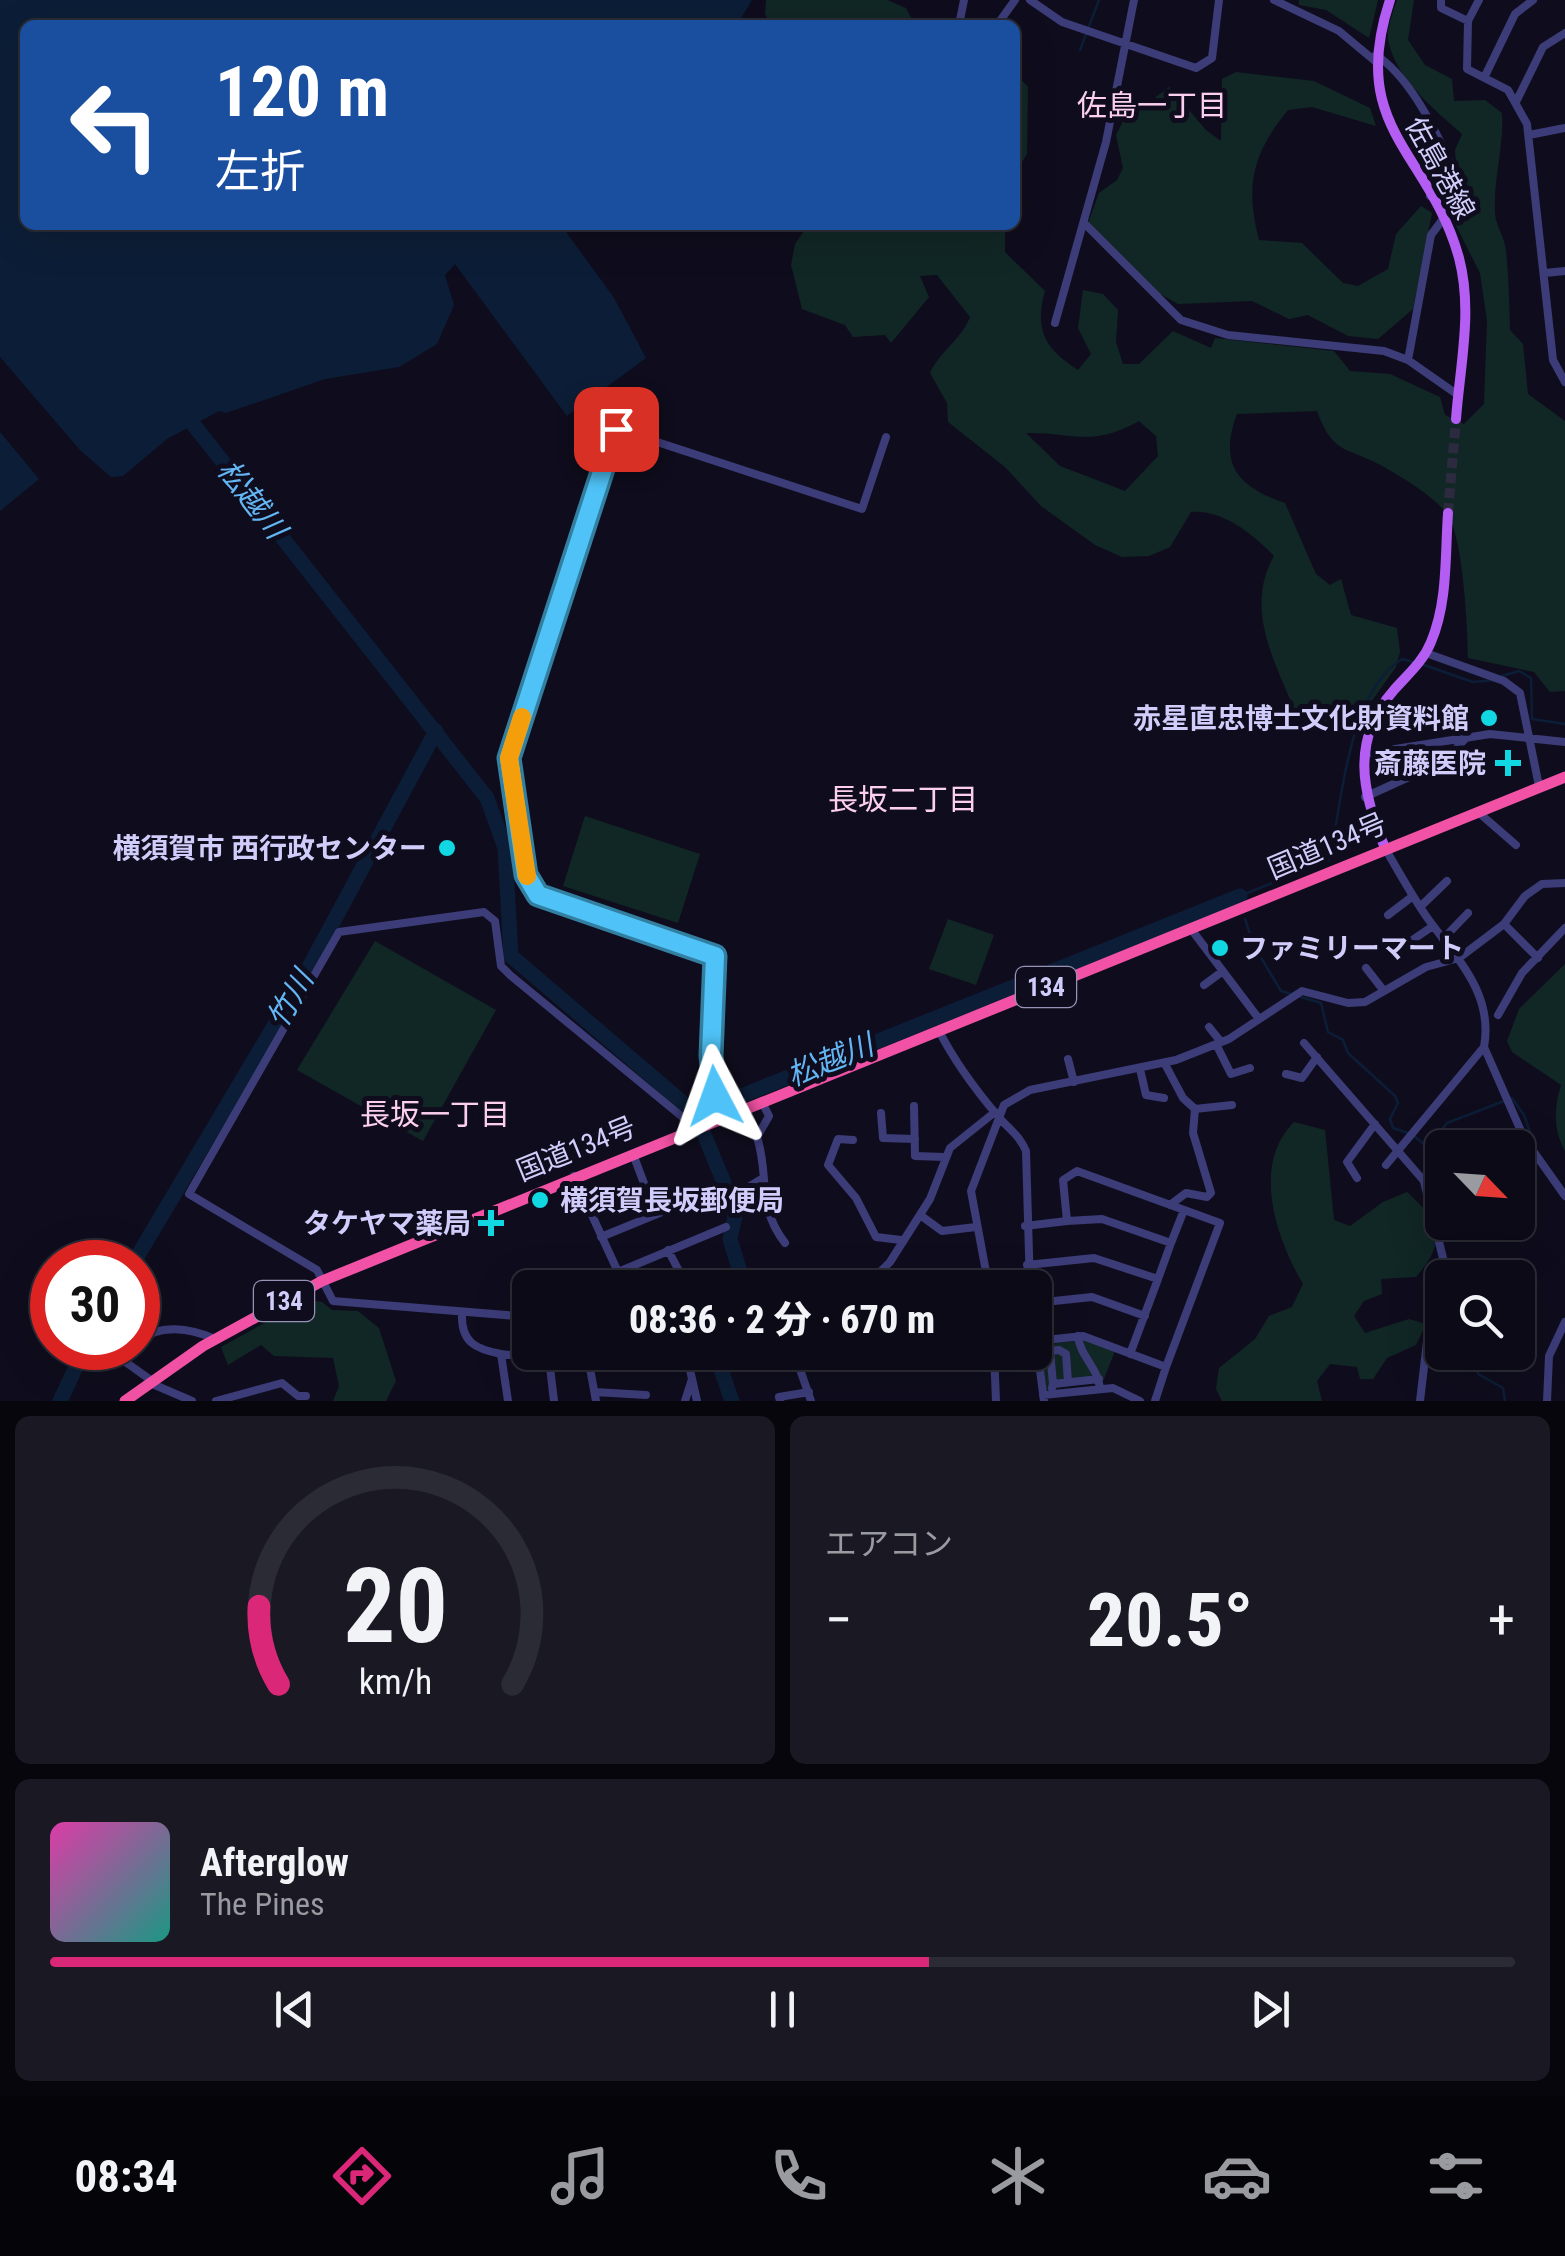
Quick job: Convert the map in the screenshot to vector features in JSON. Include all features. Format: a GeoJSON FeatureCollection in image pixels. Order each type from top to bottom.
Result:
{"type":"FeatureCollection","features":[{"type":"Feature","properties":{"kind":"highway","name":"国道134号"},"geometry":{"type":"LineString","coordinates":[[125,1401],[215,1339],[322,1281],[1565,777]]}},
{"type":"Feature","properties":{"kind":"main road","name":"佐島港線"},"geometry":{"type":"LineString","coordinates":[[1390,0],[1375,58],[1384,111],[1401,150],[1444,219],[1458,254],[1466,293],[1456,420]]}},
{"type":"Feature","properties":{"kind":"main road"},"geometry":{"type":"LineString","coordinates":[[1385,848],[1365,796],[1364,754],[1380,708],[1425,655],[1442,600],[1448,513]]}},
{"type":"Feature","properties":{"kind":"street"},"geometry":{"type":"LineString","coordinates":[[1030,0],[1044,4],[1062,22],[1196,68],[1206,65],[1215,49],[1220,0]]}},
{"type":"Feature","properties":{"kind":"street"},"geometry":{"type":"LineString","coordinates":[[1055,323],[1084,223],[1134,0]]}},
{"type":"Feature","properties":{"kind":"street"},"geometry":{"type":"LineString","coordinates":[[1274,0],[1339,31],[1375,58],[1393,66],[1439,132],[1454,174],[1430,196]]}},
{"type":"Feature","properties":{"kind":"street"},"geometry":{"type":"LineString","coordinates":[[1442,0],[1440,8],[1468,22]]}},
{"type":"Feature","properties":{"kind":"street"},"geometry":{"type":"LineString","coordinates":[[1479,0],[1468,22],[1467,69],[1484,76],[1517,100],[1529,134],[1554,360],[1565,382]]}},
{"type":"Feature","properties":{"kind":"street"},"geometry":{"type":"LineString","coordinates":[[1484,76],[1515,14],[1533,0]]}},
{"type":"Feature","properties":{"kind":"street"},"geometry":{"type":"LineString","coordinates":[[1517,100],[1544,47],[1565,33]]}},
{"type":"Feature","properties":{"kind":"street"},"geometry":{"type":"LineString","coordinates":[[1529,134],[1565,128]]}},
{"type":"Feature","properties":{"kind":"street"},"geometry":{"type":"LineString","coordinates":[[1408,360],[1431,235],[1444,219]]}},
{"type":"Feature","properties":{"kind":"street"},"geometry":{"type":"LineString","coordinates":[[1084,223],[1181,320],[1228,335],[1384,351],[1408,360],[1458,395]]}},
{"type":"Feature","properties":{"kind":"street"},"geometry":{"type":"LineString","coordinates":[[1545,273],[1565,271]]}},
{"type":"Feature","properties":{"kind":"street"},"geometry":{"type":"LineString","coordinates":[[590,420],[862,509],[886,437]]}},
{"type":"Feature","properties":{"kind":"street"},"geometry":{"type":"LineString","coordinates":[[616,429],[509,758],[526,875],[538,895],[715,956],[711,1056],[715,1096],[724,1116]]}},
{"type":"Feature","properties":{"kind":"street"},"geometry":{"type":"LineString","coordinates":[[1425,655],[1514,687],[1523,701],[1539,786]]}},
{"type":"Feature","properties":{"kind":"street"},"geometry":{"type":"LineString","coordinates":[[1364,754],[1490,734],[1565,742]]}},
{"type":"Feature","properties":{"kind":"street"},"geometry":{"type":"LineString","coordinates":[[1365,796],[1444,761],[1467,737]]}},
{"type":"Feature","properties":{"kind":"street"},"geometry":{"type":"LineString","coordinates":[[1478,812],[1516,844]]}},
{"type":"Feature","properties":{"kind":"street"},"geometry":{"type":"LineString","coordinates":[[1385,848],[1420,907],[1459,958],[1486,1013],[1484,1047],[1524,1138],[1565,1196]]}},
{"type":"Feature","properties":{"kind":"street"},"geometry":{"type":"LineString","coordinates":[[1420,907],[1447,881]]}},
{"type":"Feature","properties":{"kind":"street"},"geometry":{"type":"LineString","coordinates":[[881,1270],[920,1215],[937,1184],[944,1157],[1017,1096],[1100,1073],[1165,1064],[1219,1043],[1302,991],[1348,1003],[1365,1002],[1426,966],[1459,958],[1504,924],[1525,896],[1542,884],[1565,883]]}},
{"type":"Feature","properties":{"kind":"street"},"geometry":{"type":"LineString","coordinates":[[1388,915],[1413,896]]}},
{"type":"Feature","properties":{"kind":"street"},"geometry":{"type":"LineString","coordinates":[[512,1316],[333,1301],[317,1270],[189,1194],[339,932],[484,912],[494,922],[501,966],[698,1127]]}},
{"type":"Feature","properties":{"kind":"street"},"geometry":{"type":"LineString","coordinates":[[1443,939],[1468,913]]}},
{"type":"Feature","properties":{"kind":"street"},"geometry":{"type":"LineString","coordinates":[[1504,924],[1538,958]]}},
{"type":"Feature","properties":{"kind":"street"},"geometry":{"type":"LineString","coordinates":[[1405,945],[1433,926]]}},
{"type":"Feature","properties":{"kind":"street"},"geometry":{"type":"LineString","coordinates":[[1498,1015],[1522,973],[1565,928]]}},
{"type":"Feature","properties":{"kind":"street"},"geometry":{"type":"LineString","coordinates":[[1191,929],[1259,1019]]}},
{"type":"Feature","properties":{"kind":"street"},"geometry":{"type":"LineString","coordinates":[[1366,968],[1384,991]]}},
{"type":"Feature","properties":{"kind":"street"},"geometry":{"type":"LineString","coordinates":[[1204,985],[1222,971]]}},
{"type":"Feature","properties":{"kind":"street"},"geometry":{"type":"LineString","coordinates":[[1210,1027],[1231,1074],[1250,1068]]}},
{"type":"Feature","properties":{"kind":"street"},"geometry":{"type":"LineString","coordinates":[[939,1031],[954,1062],[996,1114],[1019,1135],[1026,1151],[1024,1226],[1028,1270]]}},
{"type":"Feature","properties":{"kind":"street"},"geometry":{"type":"LineString","coordinates":[[1304,1043],[1424,1181],[1444,1260]]}},
{"type":"Feature","properties":{"kind":"street"},"geometry":{"type":"LineString","coordinates":[[1386,1165],[1484,1047]]}},
{"type":"Feature","properties":{"kind":"street"},"geometry":{"type":"LineString","coordinates":[[1286,1074],[1302,1078],[1317,1057]]}},
{"type":"Feature","properties":{"kind":"street"},"geometry":{"type":"LineString","coordinates":[[1068,1059],[1074,1082]]}},
{"type":"Feature","properties":{"kind":"street"},"geometry":{"type":"LineString","coordinates":[[1165,1064],[1183,1098],[1195,1109],[1232,1105]]}},
{"type":"Feature","properties":{"kind":"street"},"geometry":{"type":"LineString","coordinates":[[1140,1070],[1146,1095],[1164,1098]]}},
{"type":"Feature","properties":{"kind":"street"},"geometry":{"type":"LineString","coordinates":[[762,1102],[769,1116],[757,1137],[764,1160],[760,1180],[769,1222],[785,1244]]}},
{"type":"Feature","properties":{"kind":"street"},"geometry":{"type":"LineString","coordinates":[[914,1106],[915,1156],[944,1157]]}},
{"type":"Feature","properties":{"kind":"street"},"geometry":{"type":"LineString","coordinates":[[1170,1205],[1186,1193],[1211,1193],[1193,1133],[1195,1109]]}},
{"type":"Feature","properties":{"kind":"street"},"geometry":{"type":"LineString","coordinates":[[881,1112],[883,1138],[914,1139]]}},
{"type":"Feature","properties":{"kind":"street"},"geometry":{"type":"LineString","coordinates":[[985,1270],[971,1191],[996,1114]]}},
{"type":"Feature","properties":{"kind":"street"},"geometry":{"type":"LineString","coordinates":[[1357,1178],[1347,1162],[1375,1124]]}},
{"type":"Feature","properties":{"kind":"street"},"geometry":{"type":"LineString","coordinates":[[853,1140],[838,1139],[828,1165],[856,1198],[876,1237],[901,1240]]}},
{"type":"Feature","properties":{"kind":"street"},"geometry":{"type":"LineString","coordinates":[[588,1210],[645,1186],[632,1154]]}},
{"type":"Feature","properties":{"kind":"street"},"geometry":{"type":"LineString","coordinates":[[1067,1221],[1063,1180],[1077,1171],[1220,1222],[1155,1401]]}},
{"type":"Feature","properties":{"kind":"street"},"geometry":{"type":"LineString","coordinates":[[574,1176],[617,1270]]}},
{"type":"Feature","properties":{"kind":"street"},"geometry":{"type":"LineString","coordinates":[[734,1196],[760,1180]]}},
{"type":"Feature","properties":{"kind":"street"},"geometry":{"type":"LineString","coordinates":[[1130,1354],[1184,1210]]}},
{"type":"Feature","properties":{"kind":"street"},"geometry":{"type":"LineString","coordinates":[[601,1237],[662,1212]]}},
{"type":"Feature","properties":{"kind":"street"},"geometry":{"type":"LineString","coordinates":[[920,1215],[942,1231],[976,1227]]}},
{"type":"Feature","properties":{"kind":"street"},"geometry":{"type":"LineString","coordinates":[[1024,1226],[1102,1218],[1171,1243]]}},
{"type":"Feature","properties":{"kind":"street"},"geometry":{"type":"LineString","coordinates":[[623,1270],[726,1227]]}},
{"type":"Feature","properties":{"kind":"street"},"geometry":{"type":"LineString","coordinates":[[668,1250],[679,1270]]}},
{"type":"Feature","properties":{"kind":"street"},"geometry":{"type":"LineString","coordinates":[[1027,1265],[1094,1258],[1158,1279]]}},
{"type":"Feature","properties":{"kind":"street"},"geometry":{"type":"LineString","coordinates":[[1052,1301],[1092,1297],[1145,1316]]}},
{"type":"Feature","properties":{"kind":"street"},"geometry":{"type":"LineString","coordinates":[[462,1314],[461,1332],[466,1340],[476,1348],[512,1355]]}},
{"type":"Feature","properties":{"kind":"street"},"geometry":{"type":"LineString","coordinates":[[1547,1401],[1551,1346],[1565,1322]]}},
{"type":"Feature","properties":{"kind":"street"},"geometry":{"type":"LineString","coordinates":[[160,1330],[215,1339]]}},
{"type":"Feature","properties":{"kind":"street"},"geometry":{"type":"LineString","coordinates":[[1052,1339],[1078,1336],[1166,1367]]}},
{"type":"Feature","properties":{"kind":"street"},"geometry":{"type":"LineString","coordinates":[[1078,1336],[1079,1349],[1099,1383]]}},
{"type":"Feature","properties":{"kind":"street"},"geometry":{"type":"LineString","coordinates":[[1068,1382],[1066,1354],[1072,1346],[1079,1349]]}},
{"type":"Feature","properties":{"kind":"street"},"geometry":{"type":"LineString","coordinates":[[1048,1394],[1050,1351],[1066,1354]]}},
{"type":"Feature","properties":{"kind":"street"},"geometry":{"type":"LineString","coordinates":[[494,1401],[507,1400],[501,1354]]}},
{"type":"Feature","properties":{"kind":"street"},"geometry":{"type":"LineString","coordinates":[[1420,1401],[1425,1358]]}},
{"type":"Feature","properties":{"kind":"street"},"geometry":{"type":"LineString","coordinates":[[136,1370],[151,1382],[192,1401]]}},
{"type":"Feature","properties":{"kind":"street"},"geometry":{"type":"LineString","coordinates":[[550,1370],[554,1401]]}},
{"type":"Feature","properties":{"kind":"street"},"geometry":{"type":"LineString","coordinates":[[590,1370],[596,1397],[646,1395]]}},
{"type":"Feature","properties":{"kind":"street"},"geometry":{"type":"LineString","coordinates":[[690,1370],[697,1401]]}},
{"type":"Feature","properties":{"kind":"street"},"geometry":{"type":"LineString","coordinates":[[780,1401],[779,1397],[810,1397],[800,1370]]}},
{"type":"Feature","properties":{"kind":"street"},"geometry":{"type":"LineString","coordinates":[[995,1370],[996,1401]]}},
{"type":"Feature","properties":{"kind":"street"},"geometry":{"type":"LineString","coordinates":[[685,1401],[692,1379]]}},
{"type":"Feature","properties":{"kind":"street"},"geometry":{"type":"LineString","coordinates":[[1048,1394],[1068,1382],[1099,1383],[1140,1401]]}},
{"type":"Feature","properties":{"kind":"street"},"geometry":{"type":"LineString","coordinates":[[1048,1394],[1099,1383]]}},
{"type":"Feature","properties":{"kind":"street"},"geometry":{"type":"LineString","coordinates":[[216,1401],[282,1384],[298,1396],[306,1396]]}},
{"type":"Feature","properties":{"kind":"green space"},"geometry":{"type":"Polygon","coordinates":[[[766,0],[887,0],[906,8],[912,20],[768,20],[766,0]]]}},
{"type":"Feature","properties":{"kind":"green space"},"geometry":{"type":"Polygon","coordinates":[[[1299,0],[1378,0],[1369,38],[1326,10],[1299,5],[1299,0]]]}},
{"type":"Feature","properties":{"kind":"green space"},"geometry":{"type":"Polygon","coordinates":[[[1397,0],[1414,0],[1408,40],[1425,65],[1452,79],[1454,101],[1485,100],[1502,113],[1495,214],[1506,251],[1510,330],[1523,344],[1528,394],[1565,421],[1565,691],[1550,692],[1534,672],[1468,658],[1464,583],[1457,541],[1447,514],[1434,501],[1392,471],[1336,443],[1317,411],[1237,414],[1230,447],[1236,472],[1255,490],[1285,503],[1316,574],[1330,585],[1341,579],[1351,615],[1397,628],[1400,652],[1396,667],[1353,727],[1335,731],[1298,718],[1281,678],[1262,617],[1265,577],[1274,556],[1257,539],[1225,519],[1191,512],[1170,547],[1149,556],[1122,557],[1095,545],[1041,506],[1005,467],[948,422],[947,403],[930,373],[970,317],[937,275],[920,276],[929,297],[891,343],[885,335],[853,337],[845,325],[802,309],[791,265],[795,244],[805,230],[1005,230],[1005,252],[1045,291],[1041,317],[1045,337],[1057,354],[1078,370],[1091,354],[1078,328],[1083,290],[1103,294],[1118,310],[1116,342],[1123,364],[1139,364],[1173,331],[1211,348],[1215,338],[1334,351],[1350,371],[1390,374],[1440,397],[1445,415],[1464,424],[1484,404],[1487,321],[1480,273],[1440,194],[1457,179],[1455,150],[1462,134],[1417,92],[1398,66],[1388,39],[1397,0]],[[1139,421],[1094,436],[1026,433],[1060,466],[1125,491],[1158,456],[1156,436],[1139,421]]]}},
{"type":"Feature","properties":{"kind":"green space"},"geometry":{"type":"Polygon","coordinates":[[[1236,72],[1314,81],[1370,108],[1376,126],[1312,107],[1288,110],[1266,141],[1255,171],[1253,203],[1259,240],[1302,243],[1343,283],[1358,286],[1388,269],[1396,234],[1421,206],[1432,213],[1413,309],[1378,339],[1348,336],[1308,315],[1289,319],[1252,301],[1178,304],[1160,294],[1088,223],[1099,193],[1117,180],[1123,168],[1116,135],[1130,108],[1152,100],[1169,87],[1206,130],[1221,141],[1222,79],[1236,72]]]}},
{"type":"Feature","properties":{"kind":"green space"},"geometry":{"type":"Polygon","coordinates":[[[1020,78],[1028,87],[1027,154],[1020,165],[1020,78]]]}},
{"type":"Feature","properties":{"kind":"green space"},"geometry":{"type":"Polygon","coordinates":[[[585,816],[700,854],[678,923],[563,886],[585,816]]]}},
{"type":"Feature","properties":{"kind":"green space"},"geometry":{"type":"Polygon","coordinates":[[[948,919],[994,935],[976,985],[929,969],[948,919]]]}},
{"type":"Feature","properties":{"kind":"green space"},"geometry":{"type":"Polygon","coordinates":[[[375,941],[496,1010],[423,1141],[297,1070],[375,941]]]}},
{"type":"Feature","properties":{"kind":"green space"},"geometry":{"type":"Polygon","coordinates":[[[1565,964],[1565,1151],[1556,1119],[1561,1085],[1512,1052],[1507,1041],[1519,1009],[1565,964]]]}},
{"type":"Feature","properties":{"kind":"green space"},"geometry":{"type":"Polygon","coordinates":[[[1294,1122],[1325,1130],[1334,1220],[1350,1226],[1383,1202],[1407,1192],[1425,1211],[1425,1240],[1436,1242],[1425,1265],[1416,1277],[1381,1279],[1382,1294],[1364,1301],[1354,1316],[1365,1333],[1409,1319],[1425,1326],[1416,1345],[1387,1358],[1373,1379],[1360,1379],[1357,1367],[1330,1364],[1317,1381],[1322,1401],[1222,1401],[1216,1389],[1219,1368],[1255,1339],[1269,1316],[1292,1307],[1303,1284],[1284,1245],[1272,1202],[1273,1159],[1294,1122]]]}},
{"type":"Feature","properties":{"kind":"green space"},"geometry":{"type":"Polygon","coordinates":[[[306,1300],[322,1302],[332,1310],[358,1311],[379,1328],[396,1381],[386,1401],[333,1401],[339,1386],[333,1358],[274,1356],[261,1345],[228,1365],[221,1347],[306,1300]]]}},
{"type":"Feature","properties":{"kind":"green space"},"geometry":{"type":"Polygon","coordinates":[[[1084,1340],[1115,1351],[1103,1381],[1046,1390],[1044,1370],[1052,1370],[1052,1344],[1084,1340]]]}},
{"type":"Feature","properties":{"kind":"water"},"geometry":{"type":"Polygon","coordinates":[[[0,0],[752,0],[740,20],[20,20],[20,230],[565,230],[614,298],[646,358],[567,416],[455,264],[445,275],[454,305],[437,344],[399,367],[325,379],[226,413],[219,411],[167,439],[123,476],[111,477],[80,450],[0,357],[0,0]]]}},
{"type":"Feature","properties":{"kind":"water"},"geometry":{"type":"Polygon","coordinates":[[[0,432],[39,479],[0,511],[0,432]]]}},
{"type":"Feature","properties":{"kind":"waterway"},"geometry":{"type":"LineString","coordinates":[[1080,50],[1099,0]]}},
{"type":"Feature","properties":{"kind":"waterway","name":"松越川"},"geometry":{"type":"LineString","coordinates":[[193,424],[487,798],[505,848],[511,956],[696,1114],[1240,896]]}},
{"type":"Feature","properties":{"kind":"waterway","name":"松越川"},"geometry":{"type":"LineString","coordinates":[[1241,900],[1240,896],[1329,860],[1358,722],[1384,675],[1402,659],[1413,662]]}},
{"type":"Feature","properties":{"kind":"waterway","name":"松越川"},"geometry":{"type":"LineString","coordinates":[[1421,664],[1473,682],[1495,680]]}},
{"type":"Feature","properties":{"kind":"waterway","name":"松越川"},"geometry":{"type":"LineString","coordinates":[[1502,676],[1519,671],[1531,678],[1532,719],[1565,724]]}},
{"type":"Feature","properties":{"kind":"waterway","name":"竹川"},"geometry":{"type":"LineString","coordinates":[[147,1240],[308,969],[436,731]]}},
{"type":"Feature","properties":{"kind":"waterway"},"geometry":{"type":"LineString","coordinates":[[1245,919],[1254,946],[1281,991],[1321,1003],[1328,1032],[1343,1040],[1348,1053],[1395,1096],[1398,1103],[1390,1119],[1393,1128],[1408,1133]]}},
{"type":"Feature","properties":{"kind":"waterway"},"geometry":{"type":"LineString","coordinates":[[1441,1130],[1447,1123],[1512,1098],[1529,1130]]}},
{"type":"Feature","properties":{"kind":"waterway"},"geometry":{"type":"LineString","coordinates":[[697,1117],[731,1200],[735,1216],[730,1239],[739,1270]]}},
{"type":"Feature","properties":{"kind":"waterway"},"geometry":{"type":"LineString","coordinates":[[1415,1137],[1425,1145]]}},
{"type":"Feature","properties":{"kind":"waterway"},"geometry":{"type":"LineString","coordinates":[[1421,1183],[1440,1260]]}},
{"type":"Feature","properties":{"kind":"waterway","name":"竹川"},"geometry":{"type":"LineString","coordinates":[[60,1401],[75,1370]]}},
{"type":"Feature","properties":{"kind":"waterway"},"geometry":{"type":"LineString","coordinates":[[721,1370],[732,1401]]}},
{"type":"Feature","properties":{"kind":"waterway"},"geometry":{"type":"LineString","coordinates":[[1478,1370],[1478,1374],[1503,1388],[1505,1401]]}},
{"type":"Feature","properties":{"kind":"tunnel"},"geometry":{"type":"LineString","coordinates":[[1448,513],[1456,419]]}},
{"type":"Feature","properties":{"kind":"slow traffic"},"geometry":{"type":"LineString","coordinates":[[522,717],[509,758],[527,876]]}},
{"type":"Feature","properties":{"kind":"place","name":"赤星直忠博士文化財資料館"},"geometry":{"type":"Point","coordinates":[1489,718]}},
{"type":"Feature","properties":{"kind":"place","name":"斎藤医院"},"geometry":{"type":"Point","coordinates":[1508,763]}},
{"type":"Feature","properties":{"kind":"place","name":"横須賀市 西行政センター"},"geometry":{"type":"Point","coordinates":[447,848]}},
{"type":"Feature","properties":{"kind":"place","name":"ファミリーマート"},"geometry":{"type":"Point","coordinates":[1220,948]}},
{"type":"Feature","properties":{"kind":"place","name":"横須賀長坂郵便局"},"geometry":{"type":"Point","coordinates":[540,1200]}},
{"type":"Feature","properties":{"kind":"place","name":"タケヤマ薬局"},"geometry":{"type":"Point","coordinates":[491,1223]}},
{"type":"Feature","properties":{"kind":"district","name":"佐島一丁目"},"geometry":{"type":"Point","coordinates":[1152,105]}},
{"type":"Feature","properties":{"kind":"district","name":"長坂二丁目"},"geometry":{"type":"Point","coordinates":[903,799]}},
{"type":"Feature","properties":{"kind":"district","name":"長坂一丁目"},"geometry":{"type":"Point","coordinates":[435,1114]}},
{"type":"Feature","properties":{"kind":"route"},"geometry":{"type":"LineString","coordinates":[[616,429],[509,758],[526,875],[538,895],[715,956],[711,1056],[715,1096]]}}]}
